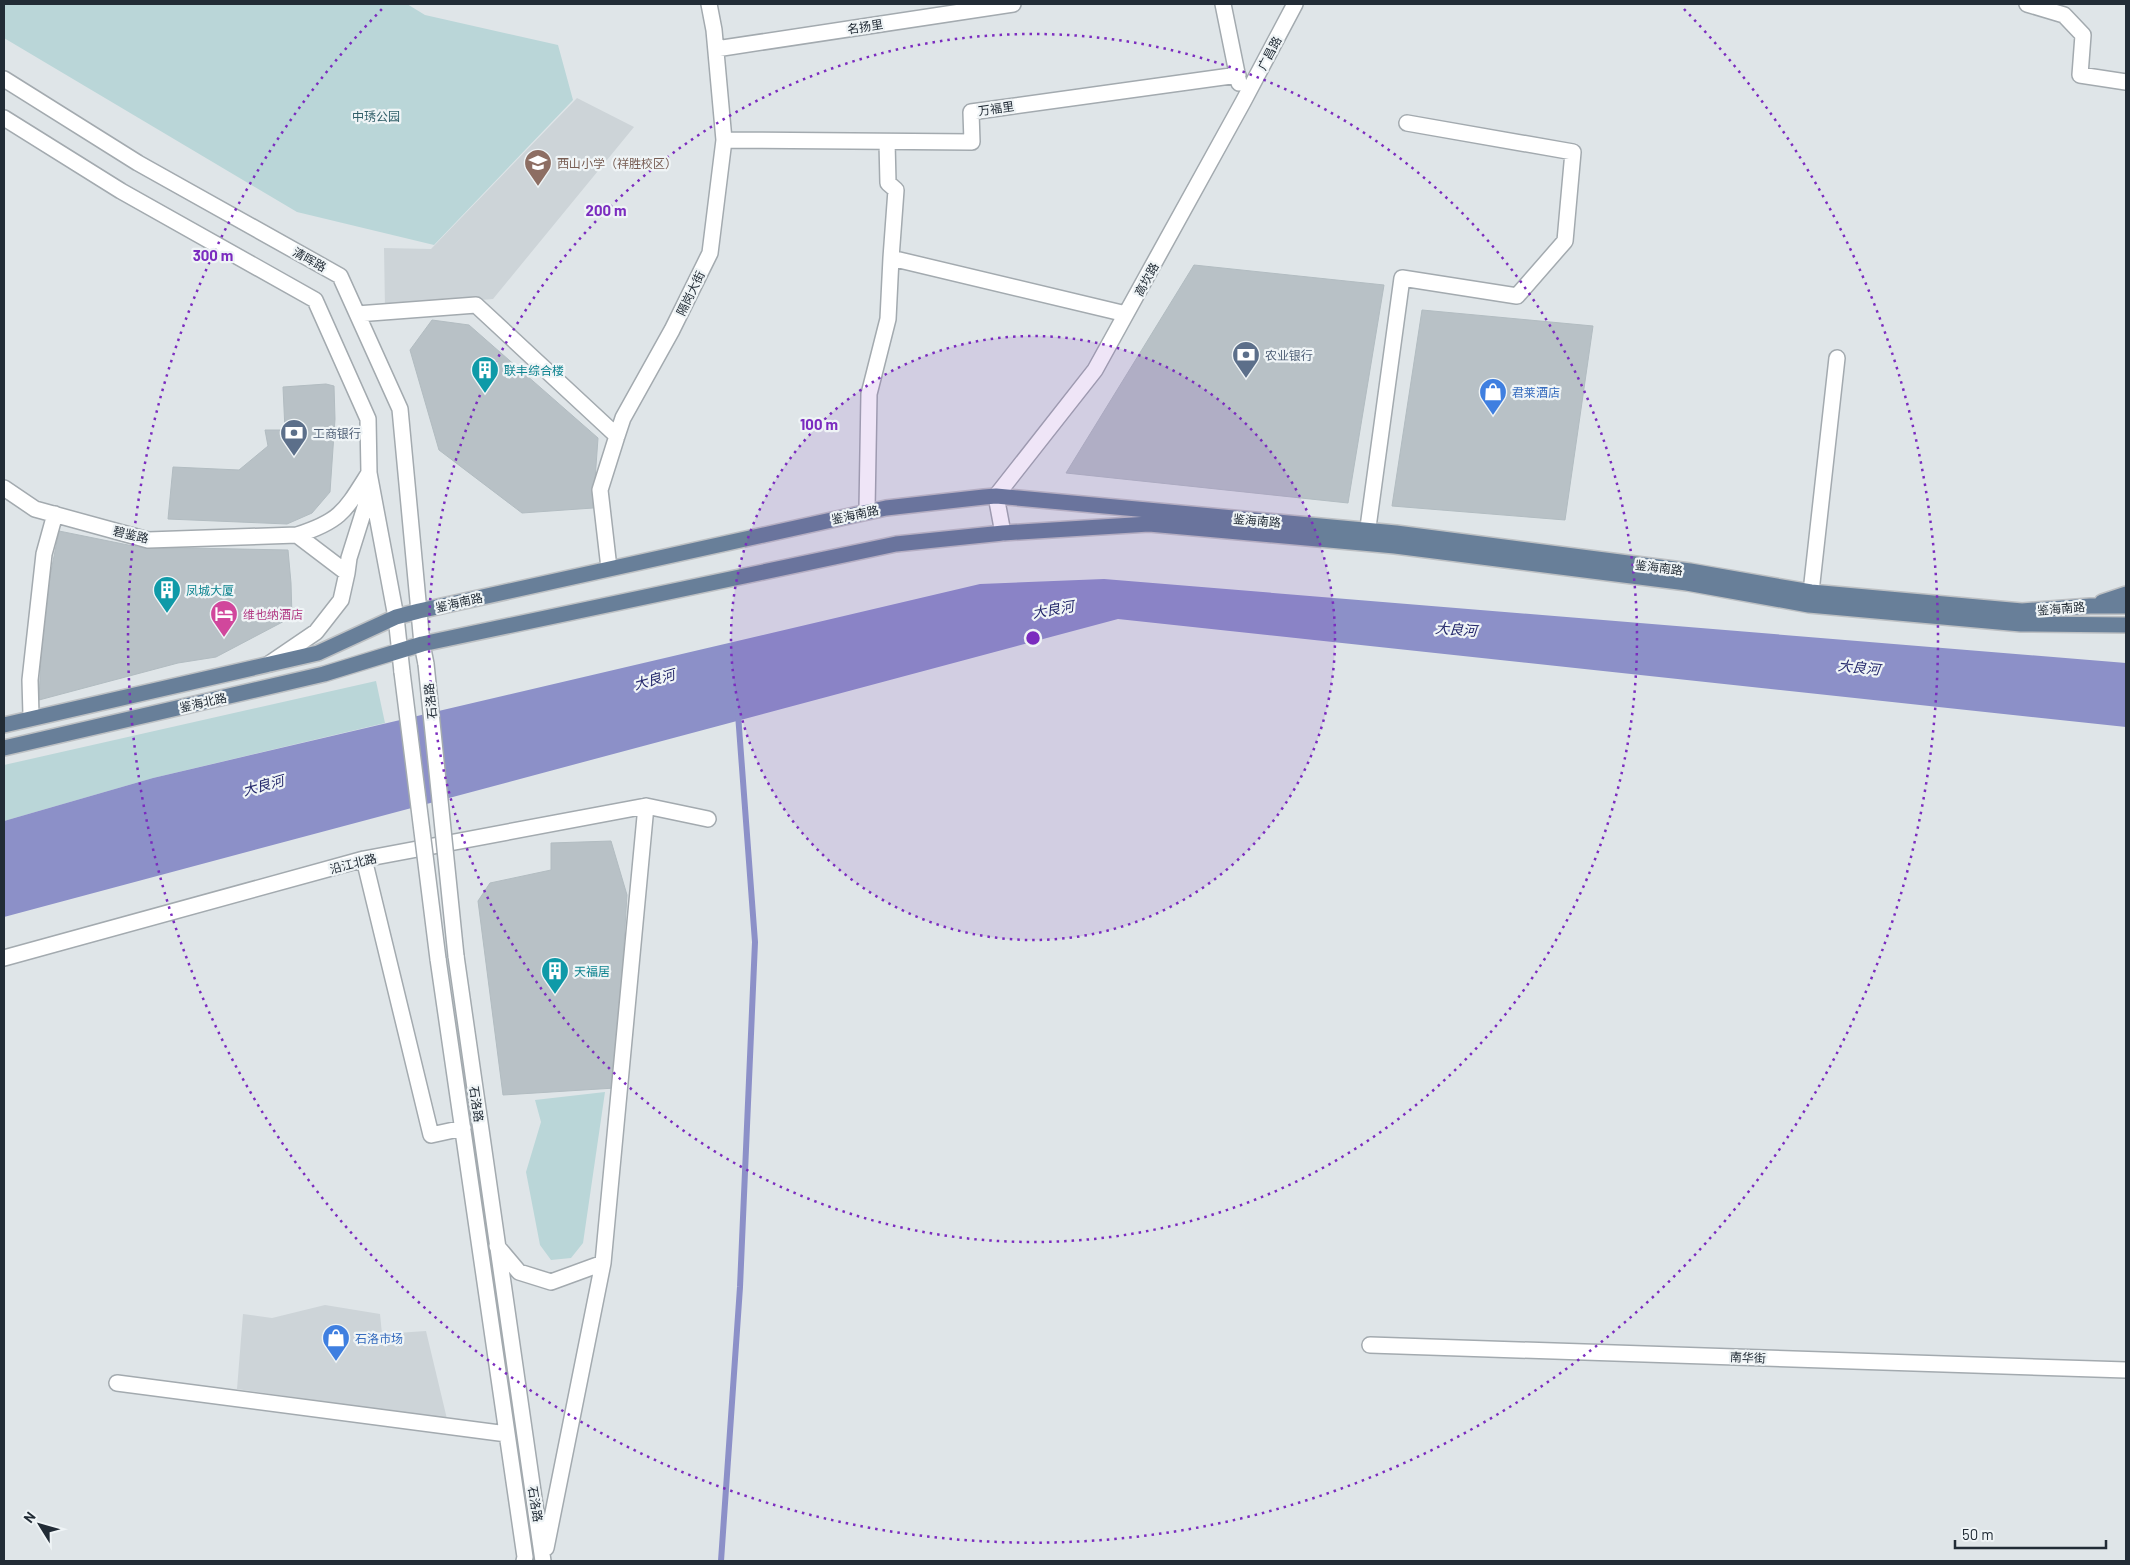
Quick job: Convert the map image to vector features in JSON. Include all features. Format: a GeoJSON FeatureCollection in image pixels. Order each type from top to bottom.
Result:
{"type":"FeatureCollection","features":[{"type":"Feature","properties":{"kind":"main road","name":"鉴海南路"},"geometry":{"type":"LineString","coordinates":[[396,616],[886,508],[996,496],[1690,571],[1811,592],[2022,611],[2090,606],[2126,606]]}},
{"type":"Feature","properties":{"kind":"main road","name":"鉴海南路"},"geometry":{"type":"LineString","coordinates":[[400,651],[422,644],[896,544],[1003,533],[1149,524],[1366,537],[1688,583],[1809,605],[2021,624],[2126,625]]}},
{"type":"Feature","properties":{"kind":"main road"},"geometry":{"type":"LineString","coordinates":[[2090,606],[2126,594]]}},
{"type":"Feature","properties":{"kind":"main road","name":"鉴海北路"},"geometry":{"type":"LineString","coordinates":[[4,725],[318,652],[396,616]]}},
{"type":"Feature","properties":{"kind":"main road","name":"鉴海北路"},"geometry":{"type":"LineString","coordinates":[[4,748],[324,674],[400,651]]}},
{"type":"Feature","properties":{"kind":"street","name":"隔岗大街"},"geometry":{"type":"LineString","coordinates":[[609,568],[600,490],[617,436],[623,418],[672,330],[710,253],[724,140],[714,30],[709,4]]}},
{"type":"Feature","properties":{"kind":"street","name":"名扬里"},"geometry":{"type":"LineString","coordinates":[[716,49],[1014,4]]}},
{"type":"Feature","properties":{"kind":"street"},"geometry":{"type":"LineString","coordinates":[[1223,4],[1243,102]]}},
{"type":"Feature","properties":{"kind":"street","name":"广昌路"},"geometry":{"type":"LineString","coordinates":[[1243,102],[1295,4]]}},
{"type":"Feature","properties":{"kind":"street"},"geometry":{"type":"LineString","coordinates":[[2027,4],[2064,15],[2083,35],[2080,75],[2126,82]]}},
{"type":"Feature","properties":{"kind":"street","name":"万福里"},"geometry":{"type":"LineString","coordinates":[[724,140],[972,142],[971,112],[1238,75]]}},
{"type":"Feature","properties":{"kind":"street","name":"清晖路"},"geometry":{"type":"LineString","coordinates":[[4,79],[138,163],[340,276],[400,409],[422,644]]}},
{"type":"Feature","properties":{"kind":"street","name":"高坎路"},"geometry":{"type":"LineString","coordinates":[[996,496],[1095,370],[1243,102]]}},
{"type":"Feature","properties":{"kind":"street"},"geometry":{"type":"LineString","coordinates":[[4,118],[121,191],[314,300],[368,419],[370,480],[396,616],[400,651]]}},
{"type":"Feature","properties":{"kind":"street"},"geometry":{"type":"LineString","coordinates":[[1366,537],[1402,278],[1517,296],[1565,241],[1573,152],[1407,123]]}},
{"type":"Feature","properties":{"kind":"street"},"geometry":{"type":"LineString","coordinates":[[866,509],[869,394],[888,319],[896,190],[888,183],[887,142]]}},
{"type":"Feature","properties":{"kind":"street"},"geometry":{"type":"LineString","coordinates":[[891,258],[1126,314]]}},
{"type":"Feature","properties":{"kind":"street"},"geometry":{"type":"LineString","coordinates":[[357,314],[476,304],[617,436]]}},
{"type":"Feature","properties":{"kind":"street"},"geometry":{"type":"LineString","coordinates":[[1811,592],[1837,358]]}},
{"type":"Feature","properties":{"kind":"street"},"geometry":{"type":"LineString","coordinates":[[268,664],[316,632],[341,600],[349,558],[370,480]]}},
{"type":"Feature","properties":{"kind":"street","name":"碧鉴路"},"geometry":{"type":"LineString","coordinates":[[4,488],[35,508],[148,540],[297,535],[320,528],[337,517],[370,480]]}},
{"type":"Feature","properties":{"kind":"street"},"geometry":{"type":"LineString","coordinates":[[996,496],[1003,533]]}},
{"type":"Feature","properties":{"kind":"street"},"geometry":{"type":"LineString","coordinates":[[31,714],[30,680],[44,554],[55,514]]}},
{"type":"Feature","properties":{"kind":"street"},"geometry":{"type":"LineString","coordinates":[[297,535],[347,573]]}},
{"type":"Feature","properties":{"kind":"street","name":"石洛路"},"geometry":{"type":"LineString","coordinates":[[422,644],[426,664],[456,956],[544,1560]]}},
{"type":"Feature","properties":{"kind":"street","name":"石洛路"},"geometry":{"type":"LineString","coordinates":[[400,651],[438,959],[525,1557],[524,1561]]}},
{"type":"Feature","properties":{"kind":"street"},"geometry":{"type":"LineString","coordinates":[[544,1560],[603,1263],[646,806]]}},
{"type":"Feature","properties":{"kind":"street","name":"沿江北路"},"geometry":{"type":"LineString","coordinates":[[4,958],[364,859],[646,806],[708,819]]}},
{"type":"Feature","properties":{"kind":"street"},"geometry":{"type":"LineString","coordinates":[[364,859],[431,1135],[463,1128]]}},
{"type":"Feature","properties":{"kind":"street"},"geometry":{"type":"LineString","coordinates":[[497,1246],[519,1272],[551,1282],[603,1263]]}},
{"type":"Feature","properties":{"kind":"street","name":"南华街"},"geometry":{"type":"LineString","coordinates":[[1370,1345],[2126,1370]]}},
{"type":"Feature","properties":{"kind":"street"},"geometry":{"type":"LineString","coordinates":[[116,1383],[507,1434]]}},
{"type":"Feature","properties":{"kind":"shaded area","name":"西山小学（祥胜校区）"},"geometry":{"type":"Polygon","coordinates":[[[577,98],[634,127],[493,299],[385,308],[384,248],[431,249],[577,98]]]}},
{"type":"Feature","properties":{"kind":"shaded area","name":"石洛市场"},"geometry":{"type":"Polygon","coordinates":[[[325,1305],[380,1314],[382,1334],[426,1331],[447,1419],[237,1389],[243,1314],[272,1318],[325,1305]]]}},
{"type":"Feature","properties":{"kind":"green space","name":"中琇公园"},"geometry":{"type":"Polygon","coordinates":[[[4,4],[407,4],[425,15],[558,45],[573,100],[434,245],[297,212],[4,38],[4,4]]]}},
{"type":"Feature","properties":{"kind":"green space"},"geometry":{"type":"Polygon","coordinates":[[[376,681],[385,723],[153,778],[4,821],[4,765],[376,681]]]}},
{"type":"Feature","properties":{"kind":"green space"},"geometry":{"type":"Polygon","coordinates":[[[605,1092],[583,1243],[571,1258],[551,1260],[540,1245],[526,1172],[541,1122],[535,1100],[605,1092]]]}},
{"type":"Feature","properties":{"kind":"water","name":"大良河"},"geometry":{"type":"Polygon","coordinates":[[[1104,579],[2126,663],[2126,727],[1118,619],[4,917],[4,821],[153,778],[980,584],[1104,579]]]}},
{"type":"Feature","properties":{"kind":"building","name":"农业银行"},"geometry":{"type":"Polygon","coordinates":[[[1194,265],[1384,285],[1348,503],[1066,473],[1194,265]]]}},
{"type":"Feature","properties":{"kind":"building","name":"君莱酒店"},"geometry":{"type":"Polygon","coordinates":[[[1422,310],[1593,326],[1565,520],[1392,506],[1422,310]]]}},
{"type":"Feature","properties":{"kind":"building","name":"联丰综合楼"},"geometry":{"type":"Polygon","coordinates":[[[432,320],[469,325],[598,438],[593,508],[522,513],[439,450],[410,350],[432,320]]]}},
{"type":"Feature","properties":{"kind":"building","name":"工商银行"},"geometry":{"type":"Polygon","coordinates":[[[326,384],[334,386],[335,419],[330,492],[312,513],[287,524],[168,519],[173,467],[239,470],[268,446],[265,430],[285,430],[283,387],[326,384]]]}},
{"type":"Feature","properties":{"kind":"building","name":"凤城大厦"},"geometry":{"type":"Polygon","coordinates":[[[59,531],[138,547],[288,550],[292,617],[216,657],[178,663],[39,700],[43,612],[59,531]]]}},
{"type":"Feature","properties":{"kind":"building","name":"天福居"},"geometry":{"type":"Polygon","coordinates":[[[611,841],[627,895],[615,1088],[503,1095],[478,901],[490,883],[551,870],[551,843],[611,841]]]}},
{"type":"Feature","properties":{"kind":"waterway"},"geometry":{"type":"LineString","coordinates":[[721,1561],[740,1287],[755,942],[738,714]]}},
{"type":"Feature","properties":{"kind":"place","name":"西山小学（祥胜校区）"},"geometry":{"type":"Point","coordinates":[538,187]}},
{"type":"Feature","properties":{"kind":"place","name":"农业银行"},"geometry":{"type":"Point","coordinates":[1246,379]}},
{"type":"Feature","properties":{"kind":"place","name":"联丰综合楼"},"geometry":{"type":"Point","coordinates":[485,394]}},
{"type":"Feature","properties":{"kind":"place","name":"君莱酒店"},"geometry":{"type":"Point","coordinates":[1493,416]}},
{"type":"Feature","properties":{"kind":"place","name":"工商银行"},"geometry":{"type":"Point","coordinates":[294,457]}},
{"type":"Feature","properties":{"kind":"place","name":"凤城大厦"},"geometry":{"type":"Point","coordinates":[167,614]}},
{"type":"Feature","properties":{"kind":"place","name":"维也纳酒店"},"geometry":{"type":"Point","coordinates":[224,638]}},
{"type":"Feature","properties":{"kind":"place","name":"天福居"},"geometry":{"type":"Point","coordinates":[555,995]}},
{"type":"Feature","properties":{"kind":"place","name":"石洛市场"},"geometry":{"type":"Point","coordinates":[336,1362]}}]}
